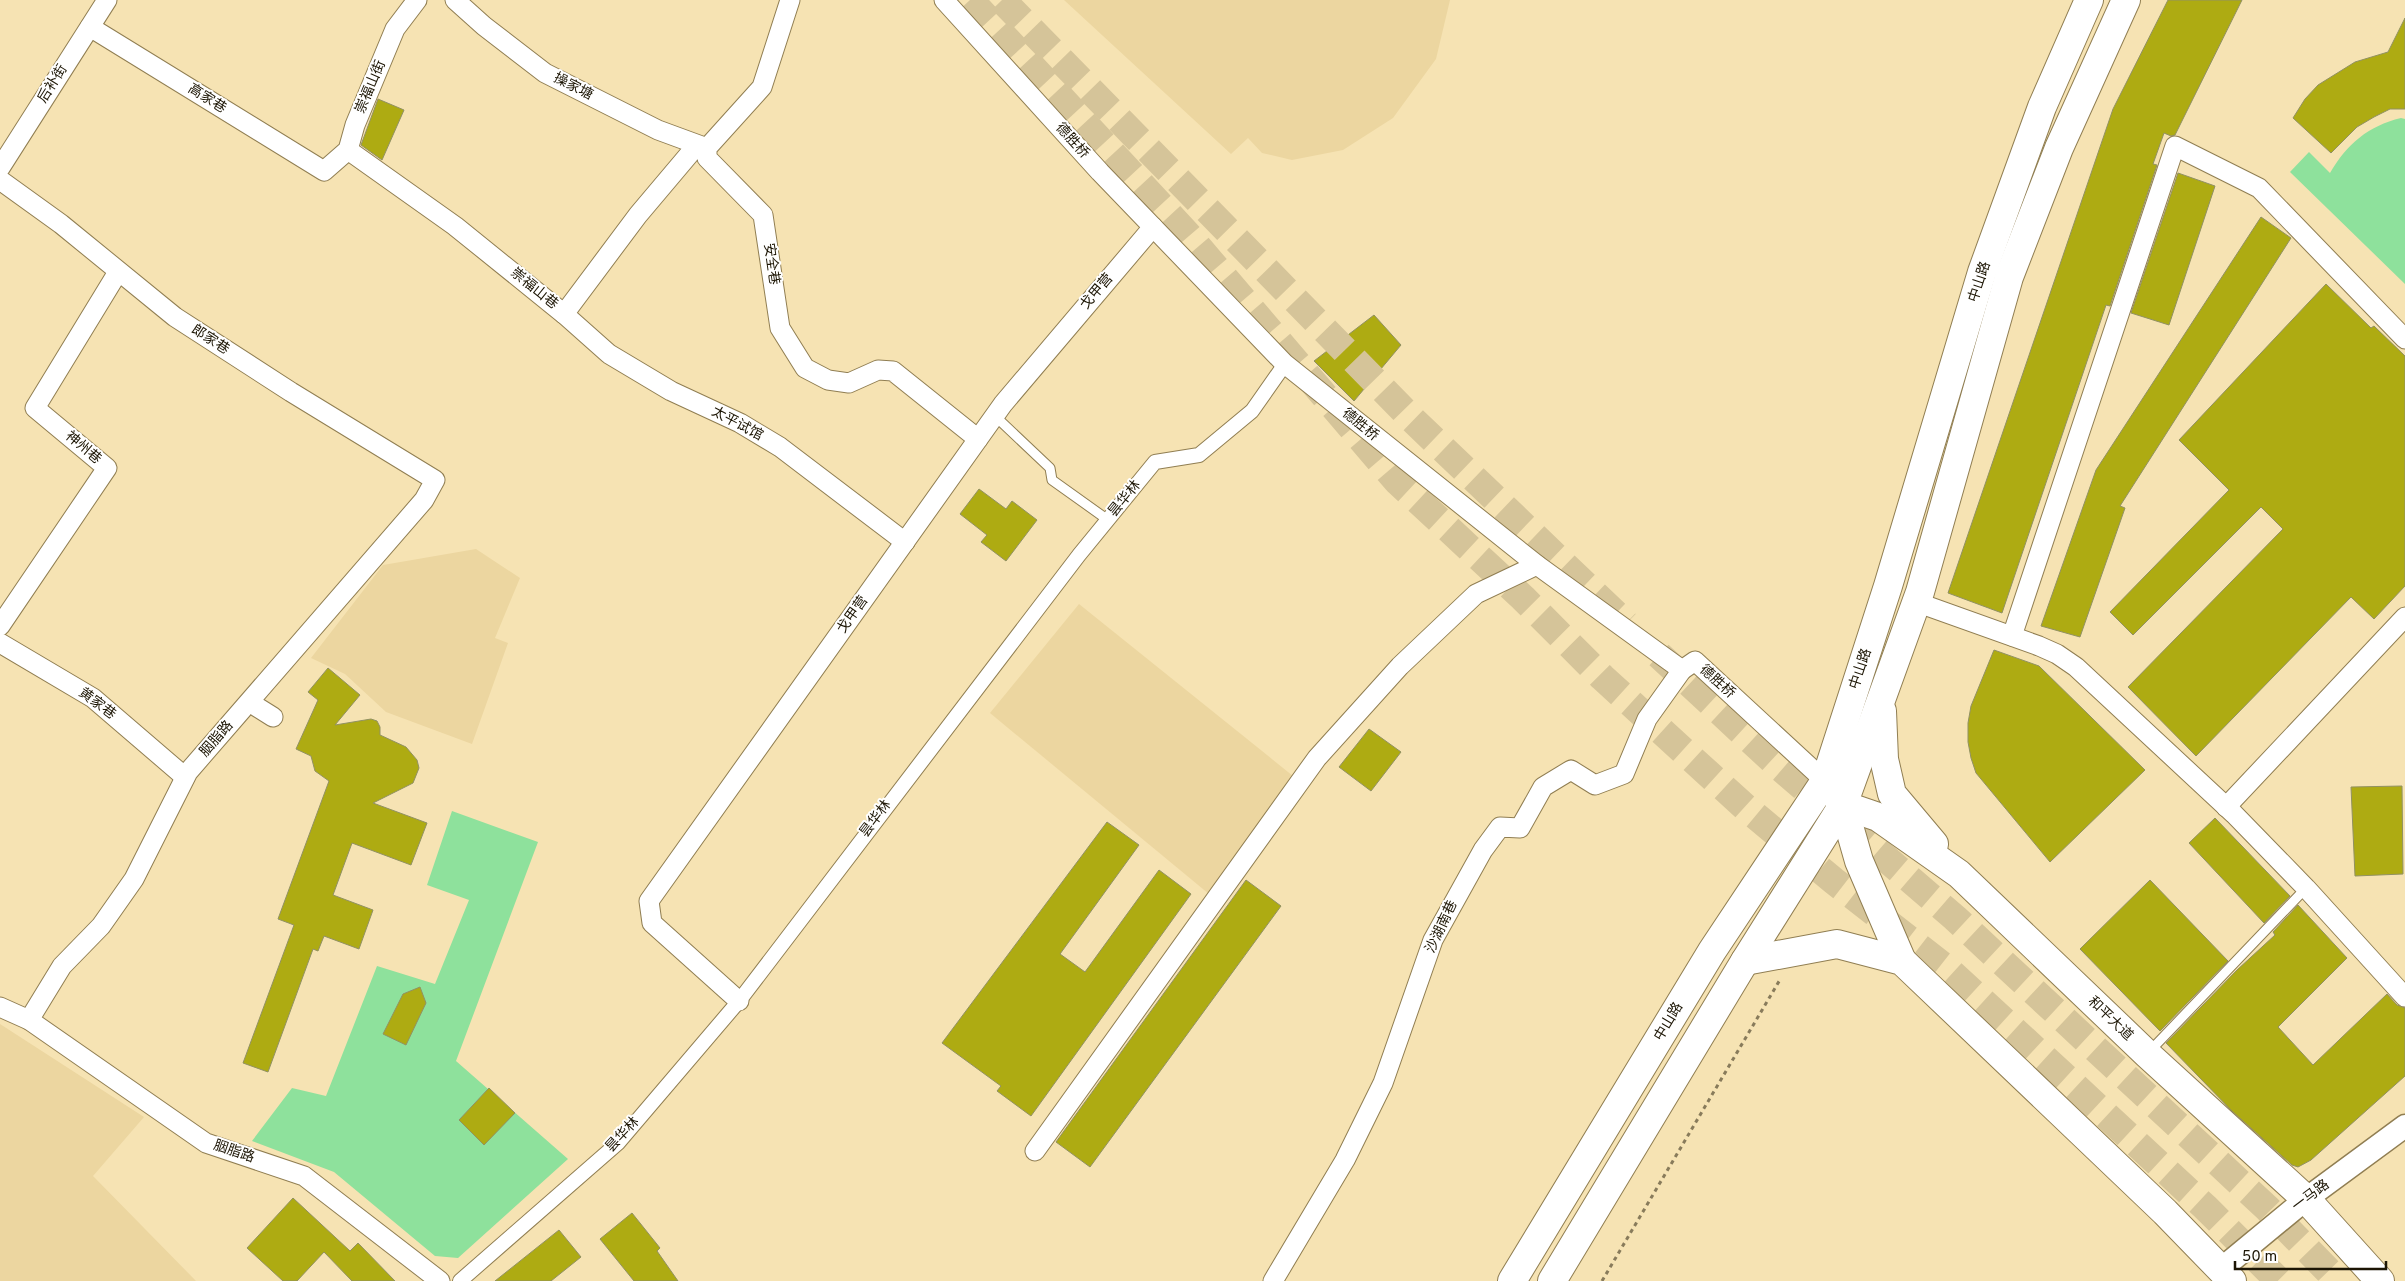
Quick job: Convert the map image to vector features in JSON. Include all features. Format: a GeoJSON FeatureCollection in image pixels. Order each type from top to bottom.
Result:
{"type":"FeatureCollection","features":[{"type":"Feature","properties":{"kind":"main road","name":"中山路"},"geometry":{"type":"LineString","coordinates":[[1512,1281],[1712,951],[1825,781],[1888,586],[1982,272],[2042,107],[2089,0]]}},
{"type":"Feature","properties":{"kind":"main road","name":"中山路"},"geometry":{"type":"LineString","coordinates":[[1552,1281],[1745,961],[1843,806],[1916,602],[2009,277],[2059,148],[2126,0]]}},
{"type":"Feature","properties":{"kind":"main road"},"geometry":{"type":"LineString","coordinates":[[1881,700],[1884,759],[1892,794],[1959,874]]}},
{"type":"Feature","properties":{"kind":"main road"},"geometry":{"type":"LineString","coordinates":[[1825,781],[1843,806],[1859,861],[1902,961],[2165,1212],[2226,1275]]}},
{"type":"Feature","properties":{"kind":"main road","name":"和平大道"},"geometry":{"type":"LineString","coordinates":[[1843,806],[1878,817],[1959,874],[2147,1054],[2306,1199],[2380,1281]]}},
{"type":"Feature","properties":{"kind":"main road"},"geometry":{"type":"LineString","coordinates":[[1745,961],[1837,944],[1902,961]]}},
{"type":"Feature","properties":{"kind":"street","name":"后补街"},"geometry":{"type":"LineString","coordinates":[[0,168],[107,0]]}},
{"type":"Feature","properties":{"kind":"street","name":"崇福山街"},"geometry":{"type":"LineString","coordinates":[[348,150],[355,125],[396,30],[417,0]]}},
{"type":"Feature","properties":{"kind":"street","name":"操家塘"},"geometry":{"type":"LineString","coordinates":[[455,0],[484,26],[545,73],[658,130],[707,148]]}},
{"type":"Feature","properties":{"kind":"street"},"geometry":{"type":"LineString","coordinates":[[707,148],[762,87],[790,0]]}},
{"type":"Feature","properties":{"kind":"street","name":"德胜桥"},"geometry":{"type":"LineString","coordinates":[[944,0],[1152,227],[1285,364],[1537,565],[1682,670],[1695,661],[1825,781]]}},
{"type":"Feature","properties":{"kind":"street","name":"高家巷"},"geometry":{"type":"LineString","coordinates":[[90,26],[324,171],[348,150]]}},
{"type":"Feature","properties":{"kind":"street"},"geometry":{"type":"LineString","coordinates":[[2012,636],[2175,146],[2259,188],[2405,339]]}},
{"type":"Feature","properties":{"kind":"street","name":"崇福山巷"},"geometry":{"type":"LineString","coordinates":[[348,150],[456,226],[564,314],[638,215],[692,151],[707,148]]}},
{"type":"Feature","properties":{"kind":"street","name":"安全巷"},"geometry":{"type":"LineString","coordinates":[[707,148],[707,158],[763,215],[780,328],[806,368],[828,380],[849,383],[878,370],[893,371],[978,439]]}},
{"type":"Feature","properties":{"kind":"street","name":"郎家巷"},"geometry":{"type":"LineString","coordinates":[[0,180],[61,224],[175,318],[434,480]]}},
{"type":"Feature","properties":{"kind":"street","name":"戈甲营"},"geometry":{"type":"LineString","coordinates":[[739,1001],[652,923],[649,901],[995,416],[1152,227]]}},
{"type":"Feature","properties":{"kind":"street","name":"神州巷"},"geometry":{"type":"LineString","coordinates":[[0,626],[107,468],[35,408],[118,272]]}},
{"type":"Feature","properties":{"kind":"street","name":"太平试馆"},"geometry":{"type":"LineString","coordinates":[[564,314],[617,358],[671,391],[740,423],[780,447],[905,542]]}},
{"type":"Feature","properties":{"kind":"street","name":"昙华林"},"geometry":{"type":"LineString","coordinates":[[460,1281],[618,1143],[739,1001],[1108,520],[1155,462],[1199,455],[1252,411],[1285,364]]}},
{"type":"Feature","properties":{"kind":"street","name":"胭脂路"},"geometry":{"type":"LineString","coordinates":[[29,1020],[62,966],[101,926],[134,879],[185,777],[424,500],[434,480]]}},
{"type":"Feature","properties":{"kind":"street"},"geometry":{"type":"LineString","coordinates":[[1035,1151],[1317,758],[1400,666],[1476,594],[1537,565]]}},
{"type":"Feature","properties":{"kind":"street"},"geometry":{"type":"LineString","coordinates":[[1916,602],[2058,654],[2076,667],[2226,807],[2306,888],[2405,997]]}},
{"type":"Feature","properties":{"kind":"street"},"geometry":{"type":"LineString","coordinates":[[2226,807],[2405,617]]}},
{"type":"Feature","properties":{"kind":"street","name":"黄家巷"},"geometry":{"type":"LineString","coordinates":[[0,643],[93,698],[185,777]]}},
{"type":"Feature","properties":{"kind":"street","name":"沙湖南巷"},"geometry":{"type":"LineString","coordinates":[[1272,1281],[1345,1160],[1383,1083],[1433,940],[1483,850],[1500,827],[1520,828],[1544,787],[1571,770],[1595,785],[1624,774],[1647,719],[1682,670]]}},
{"type":"Feature","properties":{"kind":"street"},"geometry":{"type":"LineString","coordinates":[[257,707],[274,717]]}},
{"type":"Feature","properties":{"kind":"street","name":"胭脂路"},"geometry":{"type":"LineString","coordinates":[[0,1007],[29,1020],[206,1143],[304,1176],[440,1281]]}},
{"type":"Feature","properties":{"kind":"street","name":"一马路"},"geometry":{"type":"LineString","coordinates":[[2226,1275],[2306,1199],[2405,1126]]}},
{"type":"Feature","properties":{"kind":"lane"},"geometry":{"type":"LineString","coordinates":[[995,416],[1050,468],[1052,480],[1108,520]]}},
{"type":"Feature","properties":{"kind":"lane"},"geometry":{"type":"LineString","coordinates":[[2147,1054],[2306,888]]}},
{"type":"Feature","properties":{"kind":"path"},"geometry":{"type":"LineString","coordinates":[[1602,1281],[1689,1137],[1796,951]]}},
{"type":"Feature","properties":{"kind":"shaded area"},"geometry":{"type":"Polygon","coordinates":[[[1064,0],[1450,0],[1436,59],[1393,118],[1343,150],[1292,160],[1262,153],[1248,138],[1231,154],[1064,0]]]}},
{"type":"Feature","properties":{"kind":"shaded area"},"geometry":{"type":"Polygon","coordinates":[[[476,549],[520,578],[495,638],[508,643],[472,744],[386,712],[345,674],[311,658],[383,565],[476,549]]]}},
{"type":"Feature","properties":{"kind":"shaded area"},"geometry":{"type":"Polygon","coordinates":[[[1079,604],[1293,776],[1209,894],[990,713],[1079,604]]]}},
{"type":"Feature","properties":{"kind":"shaded area"},"geometry":{"type":"Polygon","coordinates":[[[0,1024],[144,1117],[93,1176],[196,1281],[0,1281],[0,1024]]]}},
{"type":"Feature","properties":{"kind":"green space"},"geometry":{"type":"Polygon","coordinates":[[[2405,119],[2405,284],[2290,172],[2309,152],[2330,173],[2351,145],[2369,131],[2389,121],[2405,119]]]}},
{"type":"Feature","properties":{"kind":"green space"},"geometry":{"type":"Polygon","coordinates":[[[452,811],[538,842],[456,1061],[568,1159],[458,1258],[435,1256],[334,1172],[252,1141],[292,1088],[326,1096],[377,966],[435,984],[469,900],[427,885],[452,811]]]}},
{"type":"Feature","properties":{"kind":"building"},"geometry":{"type":"Polygon","coordinates":[[[2168,0],[2242,0],[2175,135],[2171,136],[2164,133],[2153,164],[2157,165],[2110,306],[2106,305],[2002,613],[1948,593],[2113,109],[2168,0]]]}},
{"type":"Feature","properties":{"kind":"building"},"geometry":{"type":"Polygon","coordinates":[[[2405,18],[2405,109],[2390,109],[2357,127],[2331,153],[2293,118],[2305,99],[2318,85],[2355,62],[2388,52],[2405,18]]]}},
{"type":"Feature","properties":{"kind":"building"},"geometry":{"type":"Polygon","coordinates":[[[378,99],[404,110],[382,160],[361,145],[378,99]]]}},
{"type":"Feature","properties":{"kind":"building"},"geometry":{"type":"Polygon","coordinates":[[[2178,173],[2215,186],[2169,325],[2131,313],[2178,173]]]}},
{"type":"Feature","properties":{"kind":"building"},"geometry":{"type":"Polygon","coordinates":[[[2261,217],[2291,238],[2120,506],[2125,508],[2080,637],[2041,626],[2096,470],[2261,217]]]}},
{"type":"Feature","properties":{"kind":"building"},"geometry":{"type":"Polygon","coordinates":[[[2326,284],[2371,328],[2374,326],[2405,356],[2405,586],[2374,619],[2351,597],[2196,756],[2128,687],[2283,529],[2261,507],[2133,635],[2110,612],[2229,490],[2179,440],[2326,284]]]}},
{"type":"Feature","properties":{"kind":"building"},"geometry":{"type":"Polygon","coordinates":[[[1374,315],[1401,345],[1354,401],[1314,361],[1374,315]]]}},
{"type":"Feature","properties":{"kind":"building"},"geometry":{"type":"Polygon","coordinates":[[[979,489],[1006,509],[1012,501],[1037,520],[1006,561],[981,542],[987,535],[960,514],[979,489]]]}},
{"type":"Feature","properties":{"kind":"building"},"geometry":{"type":"Polygon","coordinates":[[[1994,650],[2039,666],[2145,770],[2050,862],[1976,773],[1971,758],[1968,742],[1968,723],[1971,706],[1994,650]]]}},
{"type":"Feature","properties":{"kind":"building"},"geometry":{"type":"Polygon","coordinates":[[[328,668],[360,695],[335,725],[371,719],[377,721],[380,727],[380,735],[406,747],[417,760],[419,768],[413,783],[373,803],[427,823],[411,865],[352,843],[333,895],[373,910],[359,949],[324,936],[318,951],[313,949],[268,1072],[243,1063],[294,925],[278,919],[329,781],[315,771],[311,756],[296,749],[318,700],[308,692],[328,668]]]}},
{"type":"Feature","properties":{"kind":"building"},"geometry":{"type":"Polygon","coordinates":[[[1369,729],[1401,752],[1371,791],[1339,767],[1369,729]]]}},
{"type":"Feature","properties":{"kind":"building"},"geometry":{"type":"Polygon","coordinates":[[[2402,786],[2403,874],[2355,876],[2351,787],[2402,786]]]}},
{"type":"Feature","properties":{"kind":"building"},"geometry":{"type":"Polygon","coordinates":[[[2215,818],[2290,896],[2264,923],[2189,843],[2215,818]]]}},
{"type":"Feature","properties":{"kind":"building"},"geometry":{"type":"Polygon","coordinates":[[[1107,822],[1139,845],[1060,954],[1085,972],[1159,870],[1191,894],[1031,1116],[997,1091],[1001,1086],[942,1043],[1107,822]]]}},
{"type":"Feature","properties":{"kind":"building"},"geometry":{"type":"Polygon","coordinates":[[[1246,880],[1281,906],[1090,1167],[1056,1142],[1246,880]]]}},
{"type":"Feature","properties":{"kind":"building"},"geometry":{"type":"Polygon","coordinates":[[[2150,880],[2228,961],[2160,1031],[2080,949],[2150,880]]]}},
{"type":"Feature","properties":{"kind":"building"},"geometry":{"type":"Polygon","coordinates":[[[2298,905],[2347,958],[2278,1027],[2313,1065],[2387,994],[2397,1005],[2405,1008],[2405,1076],[2311,1160],[2298,1167],[2292,1165],[2232,1111],[2166,1043],[2237,970],[2275,935],[2273,932],[2298,905]]]}},
{"type":"Feature","properties":{"kind":"building"},"geometry":{"type":"Polygon","coordinates":[[[420,987],[426,1003],[406,1045],[383,1034],[403,994],[420,987]]]}},
{"type":"Feature","properties":{"kind":"building"},"geometry":{"type":"Polygon","coordinates":[[[489,1088],[515,1113],[484,1145],[459,1120],[489,1088]]]}},
{"type":"Feature","properties":{"kind":"building"},"geometry":{"type":"Polygon","coordinates":[[[293,1198],[350,1251],[358,1243],[395,1281],[352,1281],[324,1252],[297,1281],[283,1281],[247,1248],[293,1198]]]}},
{"type":"Feature","properties":{"kind":"building"},"geometry":{"type":"Polygon","coordinates":[[[632,1213],[660,1248],[657,1251],[678,1281],[634,1281],[600,1239],[632,1213]]]}},
{"type":"Feature","properties":{"kind":"building"},"geometry":{"type":"Polygon","coordinates":[[[559,1230],[581,1257],[551,1281],[495,1281],[559,1230]]]}},
{"type":"Feature","properties":{"kind":"tunnel"},"geometry":{"type":"LineString","coordinates":[[970,0],[1187,234],[1397,481],[1523,598],[1602,677],[1745,807],[1834,881],[1947,969],[2205,1207],[2279,1281]]}},
{"type":"Feature","properties":{"kind":"tunnel"},"geometry":{"type":"LineString","coordinates":[[1002,0],[1413,420],[1626,624]]}},
{"type":"Feature","properties":{"kind":"tunnel"},"geometry":{"type":"LineString","coordinates":[[1659,655],[1782,769],[1955,918],[2267,1208],[2338,1281]]}}]}
